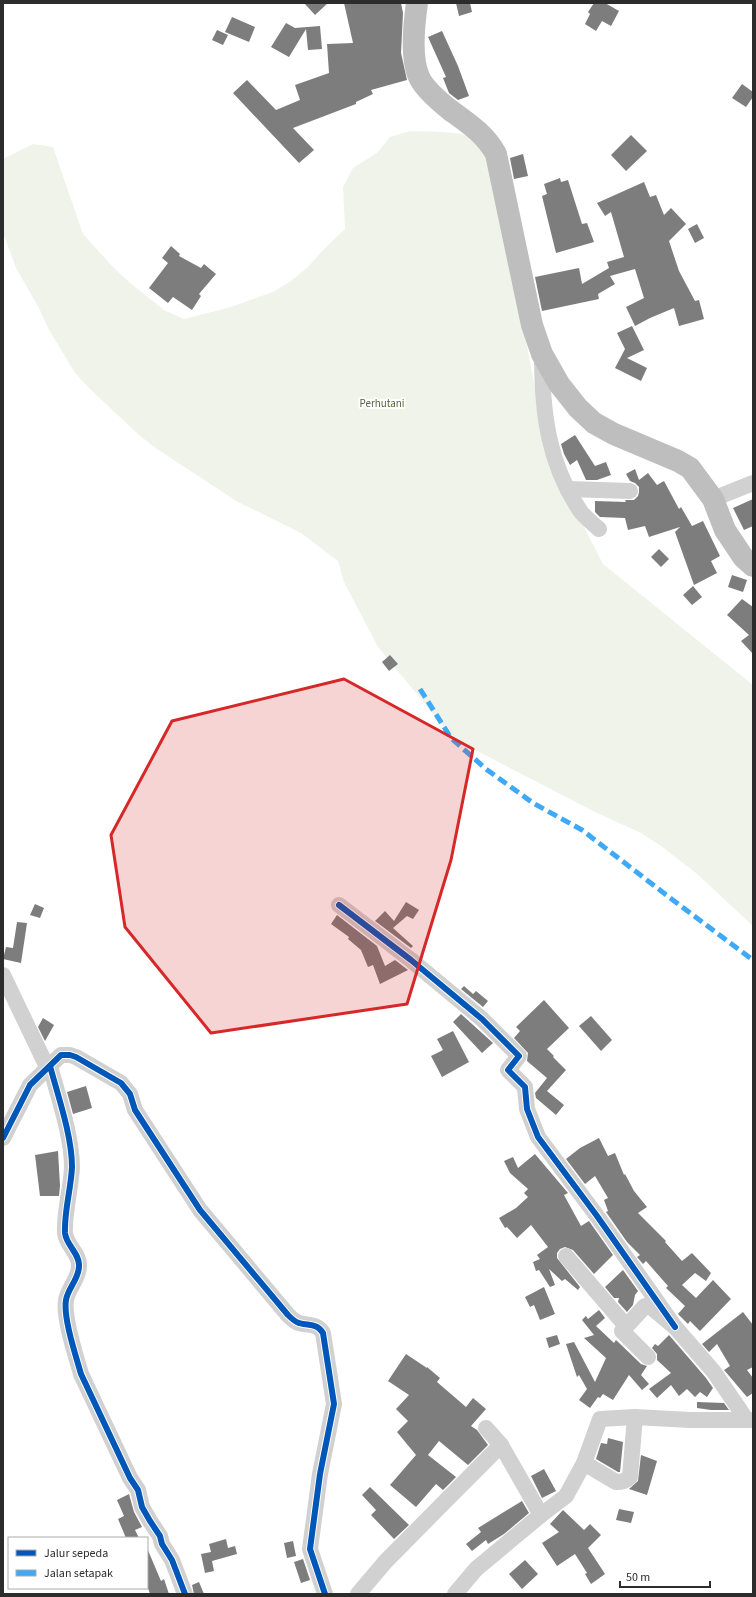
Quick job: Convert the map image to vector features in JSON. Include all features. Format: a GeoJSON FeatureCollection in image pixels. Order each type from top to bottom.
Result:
{"type":"FeatureCollection","features":[{"type":"Feature","properties":{"kind":"highway"},"geometry":{"type":"LineString","coordinates":[[417,3],[414,60],[420,79],[433,95],[449,109],[467,121],[490,142],[496,154],[532,324],[542,354],[559,384],[578,408],[594,423],[614,434],[678,461],[690,468],[713,500],[725,530],[743,557],[753,566]]}},
{"type":"Feature","properties":{"kind":"street"},"geometry":{"type":"LineString","coordinates":[[542,354],[544,409],[561,478],[582,513],[599,529]]}},
{"type":"Feature","properties":{"kind":"street"},"geometry":{"type":"LineString","coordinates":[[713,500],[747,486]]}},
{"type":"Feature","properties":{"kind":"street"},"geometry":{"type":"LineString","coordinates":[[568,489],[630,491]]}},
{"type":"Feature","properties":{"kind":"street"},"geometry":{"type":"LineString","coordinates":[[339,905],[411,960],[482,1019],[519,1056],[508,1070],[525,1087],[527,1109],[538,1137],[597,1216],[674,1327],[714,1372],[750,1419]]}},
{"type":"Feature","properties":{"kind":"street"},"geometry":{"type":"LineString","coordinates":[[3,975],[49,1068],[62,1111],[70,1152],[72,1166],[65,1235],[76,1255],[80,1267],[66,1302],[68,1322],[77,1361],[81,1374],[126,1471],[138,1490],[142,1507],[160,1536],[162,1544],[172,1560],[185,1594]]}},
{"type":"Feature","properties":{"kind":"street"},"geometry":{"type":"LineString","coordinates":[[3,1138],[7,1118],[30,1085],[49,1068],[60,1055],[70,1055],[121,1083],[130,1094],[135,1110],[200,1210],[288,1315],[297,1322],[317,1326],[323,1333],[334,1404],[320,1474],[310,1549],[325,1594]]}},
{"type":"Feature","properties":{"kind":"street"},"geometry":{"type":"LineString","coordinates":[[566,1256],[626,1326]]}},
{"type":"Feature","properties":{"kind":"street"},"geometry":{"type":"LineString","coordinates":[[648,1357],[622,1331],[626,1326],[645,1306],[651,1307],[674,1327]]}},
{"type":"Feature","properties":{"kind":"street"},"geometry":{"type":"LineString","coordinates":[[455,1594],[476,1569],[566,1496],[584,1463],[600,1419],[635,1417],[690,1420],[750,1419]]}},
{"type":"Feature","properties":{"kind":"street"},"geometry":{"type":"LineString","coordinates":[[584,1463],[616,1482],[623,1482],[630,1477],[635,1417]]}},
{"type":"Feature","properties":{"kind":"street"},"geometry":{"type":"LineString","coordinates":[[486,1428],[501,1445],[541,1515]]}},
{"type":"Feature","properties":{"kind":"street"},"geometry":{"type":"LineString","coordinates":[[358,1594],[386,1561],[501,1445]]}},
{"type":"Feature","properties":{"kind":"highlighted area"},"geometry":{"type":"Polygon","coordinates":[[[344,679],[473,749],[451,860],[407,1004],[211,1033],[125,927],[111,835],[172,721],[344,679]]]}},
{"type":"Feature","properties":{"kind":"green space","name":"Perhutani"},"geometry":{"type":"Polygon","coordinates":[[[410,131],[447,132],[467,135],[481,142],[492,161],[548,457],[603,564],[753,685],[753,926],[696,873],[661,846],[641,833],[597,813],[454,739],[378,647],[344,582],[338,561],[301,533],[238,502],[157,449],[139,435],[75,373],[48,328],[39,308],[16,268],[3,233],[3,159],[33,144],[53,147],[83,234],[129,282],[164,310],[184,319],[231,307],[273,292],[291,281],[308,267],[345,229],[343,187],[353,168],[377,153],[390,137],[410,131]]]}},
{"type":"Feature","properties":{"kind":"building"},"geometry":{"type":"Polygon","coordinates":[[[304,3],[328,3],[315,15],[304,3]]]}},
{"type":"Feature","properties":{"kind":"building"},"geometry":{"type":"Polygon","coordinates":[[[344,3],[401,3],[403,13],[401,53],[407,80],[371,90],[373,94],[356,102],[356,104],[293,128],[314,150],[299,163],[233,93],[247,80],[276,110],[300,100],[295,85],[329,73],[327,44],[353,43],[344,3]]]}},
{"type":"Feature","properties":{"kind":"building"},"geometry":{"type":"Polygon","coordinates":[[[456,3],[470,3],[472,12],[459,16],[456,3]]]}},
{"type":"Feature","properties":{"kind":"building"},"geometry":{"type":"Polygon","coordinates":[[[594,3],[605,3],[619,11],[611,26],[602,21],[596,31],[585,24],[590,14],[588,12],[594,3]]]}},
{"type":"Feature","properties":{"kind":"building"},"geometry":{"type":"Polygon","coordinates":[[[232,17],[255,27],[249,42],[225,32],[232,17]]]}},
{"type":"Feature","properties":{"kind":"building"},"geometry":{"type":"Polygon","coordinates":[[[286,23],[295,28],[320,26],[322,49],[308,50],[306,29],[289,57],[271,47],[286,23]]]}},
{"type":"Feature","properties":{"kind":"building"},"geometry":{"type":"Polygon","coordinates":[[[217,30],[228,35],[223,45],[212,40],[217,30]]]}},
{"type":"Feature","properties":{"kind":"building"},"geometry":{"type":"Polygon","coordinates":[[[442,31],[458,66],[469,96],[458,100],[449,93],[443,78],[446,77],[428,37],[442,31]]]}},
{"type":"Feature","properties":{"kind":"building"},"geometry":{"type":"Polygon","coordinates":[[[742,84],[753,92],[753,97],[746,107],[732,98],[742,84]]]}},
{"type":"Feature","properties":{"kind":"building"},"geometry":{"type":"Polygon","coordinates":[[[631,135],[647,151],[626,171],[611,155],[631,135]]]}},
{"type":"Feature","properties":{"kind":"building"},"geometry":{"type":"Polygon","coordinates":[[[523,154],[528,176],[514,179],[510,158],[523,154]]]}},
{"type":"Feature","properties":{"kind":"building"},"geometry":{"type":"Polygon","coordinates":[[[560,178],[561,182],[568,180],[582,224],[587,223],[594,242],[556,253],[542,196],[547,194],[544,184],[560,178]]]}},
{"type":"Feature","properties":{"kind":"building"},"geometry":{"type":"Polygon","coordinates":[[[644,182],[650,197],[656,195],[664,215],[671,208],[686,224],[669,241],[679,271],[695,301],[699,300],[704,319],[679,326],[674,308],[635,326],[626,307],[644,298],[635,269],[610,276],[615,284],[598,294],[599,299],[542,311],[535,277],[579,268],[582,284],[609,268],[607,262],[624,257],[611,212],[605,216],[597,203],[644,182]]]}},
{"type":"Feature","properties":{"kind":"building"},"geometry":{"type":"Polygon","coordinates":[[[697,224],[704,238],[695,243],[688,229],[697,224]]]}},
{"type":"Feature","properties":{"kind":"building"},"geometry":{"type":"Polygon","coordinates":[[[171,246],[180,254],[179,256],[201,268],[204,264],[216,274],[199,294],[201,296],[192,310],[173,297],[168,303],[149,288],[168,263],[162,258],[171,246]]]}},
{"type":"Feature","properties":{"kind":"building"},"geometry":{"type":"Polygon","coordinates":[[[632,326],[644,350],[627,358],[647,368],[641,381],[615,368],[625,349],[617,333],[632,326]]]}},
{"type":"Feature","properties":{"kind":"building"},"geometry":{"type":"Polygon","coordinates":[[[575,435],[595,466],[606,462],[611,475],[597,480],[586,480],[577,460],[570,465],[561,444],[575,435]]]}},
{"type":"Feature","properties":{"kind":"building"},"geometry":{"type":"Polygon","coordinates":[[[635,469],[639,480],[648,473],[657,485],[664,481],[679,509],[681,507],[692,526],[703,521],[720,556],[711,561],[717,573],[694,585],[675,532],[680,527],[649,537],[645,526],[628,530],[625,518],[600,517],[595,512],[595,501],[626,502],[625,500],[634,500],[638,496],[639,487],[630,481],[626,474],[635,469]]]}},
{"type":"Feature","properties":{"kind":"building"},"geometry":{"type":"Polygon","coordinates":[[[753,499],[753,526],[744,530],[733,508],[753,499]]]}},
{"type":"Feature","properties":{"kind":"building"},"geometry":{"type":"Polygon","coordinates":[[[659,549],[669,559],[661,567],[651,557],[659,549]]]}},
{"type":"Feature","properties":{"kind":"building"},"geometry":{"type":"Polygon","coordinates":[[[732,575],[747,580],[743,592],[728,587],[732,575]]]}},
{"type":"Feature","properties":{"kind":"building"},"geometry":{"type":"Polygon","coordinates":[[[693,586],[702,597],[692,605],[683,595],[693,586]]]}},
{"type":"Feature","properties":{"kind":"building"},"geometry":{"type":"Polygon","coordinates":[[[742,599],[753,607],[753,654],[741,641],[749,635],[727,615],[742,599]]]}},
{"type":"Feature","properties":{"kind":"building"},"geometry":{"type":"Polygon","coordinates":[[[390,655],[398,664],[389,671],[382,662],[390,655]]]}},
{"type":"Feature","properties":{"kind":"building"},"geometry":{"type":"Polygon","coordinates":[[[406,902],[419,910],[413,919],[407,916],[393,928],[413,946],[411,948],[375,921],[385,911],[394,921],[406,902]]]}},
{"type":"Feature","properties":{"kind":"building"},"geometry":{"type":"Polygon","coordinates":[[[35,904],[44,908],[40,918],[30,915],[35,904]]]}},
{"type":"Feature","properties":{"kind":"building"},"geometry":{"type":"Polygon","coordinates":[[[337,915],[377,946],[385,966],[395,960],[408,970],[380,984],[373,965],[368,967],[361,950],[348,939],[349,937],[331,924],[337,915]]]}},
{"type":"Feature","properties":{"kind":"building"},"geometry":{"type":"Polygon","coordinates":[[[17,922],[27,923],[21,963],[3,959],[6,947],[13,948],[17,922]]]}},
{"type":"Feature","properties":{"kind":"building"},"geometry":{"type":"Polygon","coordinates":[[[464,986],[473,994],[476,991],[488,1001],[483,1007],[461,989],[464,986]]]}},
{"type":"Feature","properties":{"kind":"building"},"geometry":{"type":"Polygon","coordinates":[[[544,1000],[569,1028],[547,1049],[566,1070],[547,1091],[564,1105],[556,1115],[536,1098],[535,1093],[547,1078],[527,1061],[528,1053],[514,1038],[520,1031],[516,1027],[544,1000]]]}},
{"type":"Feature","properties":{"kind":"building"},"geometry":{"type":"Polygon","coordinates":[[[461,1014],[493,1043],[482,1053],[453,1022],[461,1014]]]}},
{"type":"Feature","properties":{"kind":"building"},"geometry":{"type":"Polygon","coordinates":[[[591,1016],[612,1040],[601,1051],[579,1026],[591,1016]]]}},
{"type":"Feature","properties":{"kind":"building"},"geometry":{"type":"Polygon","coordinates":[[[43,1018],[54,1025],[45,1041],[38,1027],[43,1018]]]}},
{"type":"Feature","properties":{"kind":"building"},"geometry":{"type":"Polygon","coordinates":[[[453,1031],[469,1062],[442,1077],[431,1056],[443,1050],[437,1039],[453,1031]]]}},
{"type":"Feature","properties":{"kind":"building"},"geometry":{"type":"Polygon","coordinates":[[[86,1086],[92,1108],[73,1114],[67,1092],[86,1086]]]}},
{"type":"Feature","properties":{"kind":"building"},"geometry":{"type":"Polygon","coordinates":[[[599,1138],[608,1156],[615,1153],[624,1175],[625,1174],[634,1191],[647,1207],[638,1213],[666,1241],[665,1242],[682,1261],[692,1253],[711,1273],[706,1281],[695,1273],[682,1285],[696,1298],[713,1280],[731,1299],[700,1331],[690,1321],[688,1324],[678,1314],[685,1306],[666,1288],[668,1286],[646,1261],[643,1264],[637,1257],[640,1255],[627,1242],[606,1212],[608,1211],[604,1200],[608,1198],[595,1176],[585,1184],[566,1159],[580,1148],[599,1138]]]}},
{"type":"Feature","properties":{"kind":"building"},"geometry":{"type":"Polygon","coordinates":[[[58,1151],[60,1186],[59,1196],[40,1196],[35,1155],[58,1151]]]}},
{"type":"Feature","properties":{"kind":"building"},"geometry":{"type":"Polygon","coordinates":[[[535,1154],[568,1193],[564,1195],[581,1226],[589,1221],[613,1255],[594,1274],[573,1250],[565,1247],[560,1249],[557,1253],[557,1258],[580,1287],[578,1290],[565,1279],[562,1281],[549,1269],[555,1285],[550,1287],[539,1270],[536,1271],[533,1262],[540,1259],[537,1255],[548,1247],[531,1225],[517,1238],[507,1227],[505,1228],[499,1218],[516,1208],[528,1197],[524,1193],[528,1189],[510,1173],[504,1161],[513,1157],[518,1168],[535,1154]]]}},
{"type":"Feature","properties":{"kind":"building"},"geometry":{"type":"Polygon","coordinates":[[[623,1270],[638,1291],[635,1295],[633,1305],[627,1312],[618,1302],[619,1298],[614,1298],[605,1287],[623,1270]]]}},
{"type":"Feature","properties":{"kind":"building"},"geometry":{"type":"Polygon","coordinates":[[[544,1287],[555,1314],[540,1320],[534,1305],[530,1307],[525,1297],[544,1287]]]}},
{"type":"Feature","properties":{"kind":"building"},"geometry":{"type":"Polygon","coordinates":[[[599,1310],[605,1318],[596,1326],[614,1343],[616,1340],[641,1364],[647,1366],[641,1375],[649,1384],[642,1390],[629,1375],[613,1400],[603,1394],[600,1398],[598,1397],[590,1408],[579,1400],[587,1389],[579,1375],[577,1377],[566,1344],[574,1342],[595,1382],[606,1358],[584,1338],[594,1335],[582,1320],[586,1316],[588,1319],[599,1310]]]}},
{"type":"Feature","properties":{"kind":"building"},"geometry":{"type":"Polygon","coordinates":[[[743,1312],[753,1325],[753,1367],[747,1370],[753,1378],[753,1393],[747,1397],[724,1370],[730,1366],[717,1344],[709,1352],[702,1344],[743,1312]]]}},
{"type":"Feature","properties":{"kind":"building"},"geometry":{"type":"Polygon","coordinates":[[[557,1335],[560,1344],[549,1348],[546,1338],[557,1335]]]}},
{"type":"Feature","properties":{"kind":"building"},"geometry":{"type":"Polygon","coordinates":[[[669,1335],[713,1388],[707,1397],[700,1392],[695,1397],[687,1389],[679,1396],[671,1385],[657,1398],[649,1389],[671,1373],[657,1360],[657,1354],[652,1348],[655,1344],[658,1346],[669,1335]]]}},
{"type":"Feature","properties":{"kind":"building"},"geometry":{"type":"Polygon","coordinates":[[[406,1354],[427,1367],[440,1378],[437,1382],[466,1407],[473,1398],[486,1409],[471,1426],[477,1430],[488,1445],[468,1465],[439,1441],[428,1455],[456,1477],[443,1490],[436,1484],[416,1507],[390,1485],[416,1455],[397,1432],[408,1421],[396,1409],[409,1395],[388,1381],[406,1354]]]}},
{"type":"Feature","properties":{"kind":"building"},"geometry":{"type":"Polygon","coordinates":[[[697,1402],[724,1403],[729,1410],[697,1408],[697,1402]]]}},
{"type":"Feature","properties":{"kind":"building"},"geometry":{"type":"Polygon","coordinates":[[[608,1438],[623,1442],[620,1472],[596,1459],[601,1443],[607,1444],[608,1438]]]}},
{"type":"Feature","properties":{"kind":"building"},"geometry":{"type":"Polygon","coordinates":[[[641,1455],[657,1461],[647,1495],[629,1489],[638,1481],[641,1455]]]}},
{"type":"Feature","properties":{"kind":"building"},"geometry":{"type":"Polygon","coordinates":[[[544,1469],[556,1491],[542,1498],[531,1476],[544,1469]]]}},
{"type":"Feature","properties":{"kind":"building"},"geometry":{"type":"Polygon","coordinates":[[[370,1487],[409,1525],[394,1539],[371,1515],[376,1510],[362,1495],[370,1487]]]}},
{"type":"Feature","properties":{"kind":"building"},"geometry":{"type":"Polygon","coordinates":[[[129,1494],[134,1512],[142,1527],[135,1530],[138,1537],[126,1537],[118,1519],[124,1516],[117,1500],[129,1494]]]}},
{"type":"Feature","properties":{"kind":"building"},"geometry":{"type":"Polygon","coordinates":[[[522,1501],[529,1513],[504,1534],[488,1544],[486,1540],[472,1551],[466,1544],[481,1532],[478,1528],[522,1501]]]}},
{"type":"Feature","properties":{"kind":"building"},"geometry":{"type":"Polygon","coordinates":[[[619,1509],[634,1512],[631,1523],[616,1520],[619,1509]]]}},
{"type":"Feature","properties":{"kind":"building"},"geometry":{"type":"Polygon","coordinates":[[[563,1510],[584,1530],[590,1524],[601,1535],[588,1548],[605,1574],[591,1584],[585,1574],[587,1573],[575,1554],[557,1566],[542,1543],[559,1532],[550,1524],[563,1510]]]}},
{"type":"Feature","properties":{"kind":"building"},"geometry":{"type":"Polygon","coordinates":[[[226,1539],[228,1548],[235,1546],[237,1554],[212,1561],[214,1571],[205,1573],[201,1554],[211,1552],[209,1544],[226,1539]]]}},
{"type":"Feature","properties":{"kind":"building"},"geometry":{"type":"Polygon","coordinates":[[[293,1541],[296,1556],[287,1558],[284,1543],[293,1541]]]}},
{"type":"Feature","properties":{"kind":"building"},"geometry":{"type":"Polygon","coordinates":[[[148,1550],[161,1581],[164,1579],[169,1594],[150,1594],[148,1588],[148,1550]]]}},
{"type":"Feature","properties":{"kind":"building"},"geometry":{"type":"Polygon","coordinates":[[[303,1559],[310,1580],[301,1583],[294,1562],[303,1559]]]}},
{"type":"Feature","properties":{"kind":"building"},"geometry":{"type":"Polygon","coordinates":[[[525,1560],[538,1574],[522,1589],[509,1574],[525,1560]]]}},
{"type":"Feature","properties":{"kind":"building"},"geometry":{"type":"Polygon","coordinates":[[[199,1582],[204,1594],[194,1594],[192,1585],[199,1582]]]}},
{"type":"Feature","properties":{"kind":"marked path"},"geometry":{"type":"LineString","coordinates":[[420,689],[451,738],[486,769],[533,803],[582,830],[753,960]]}},
{"type":"Feature","properties":{"kind":"cycle path"},"geometry":{"type":"LineString","coordinates":[[339,905],[411,960],[482,1019],[519,1056],[508,1070],[525,1087],[527,1109],[538,1137],[597,1216],[675,1327]]}},
{"type":"Feature","properties":{"kind":"cycle path"},"geometry":{"type":"LineString","coordinates":[[3,1138],[30,1085],[61,1055],[76,1057],[121,1083],[130,1094],[135,1110],[200,1210],[293,1320],[303,1324],[315,1326],[321,1330],[323,1333],[334,1404],[320,1474],[310,1549],[325,1594]]}},
{"type":"Feature","properties":{"kind":"cycle path"},"geometry":{"type":"LineString","coordinates":[[50,1066],[70,1142],[72,1167],[65,1233],[68,1242],[79,1262],[79,1271],[66,1300],[66,1317],[70,1337],[81,1374],[130,1478],[138,1490],[142,1507],[160,1536],[162,1544],[172,1560],[185,1594]]}}]}
